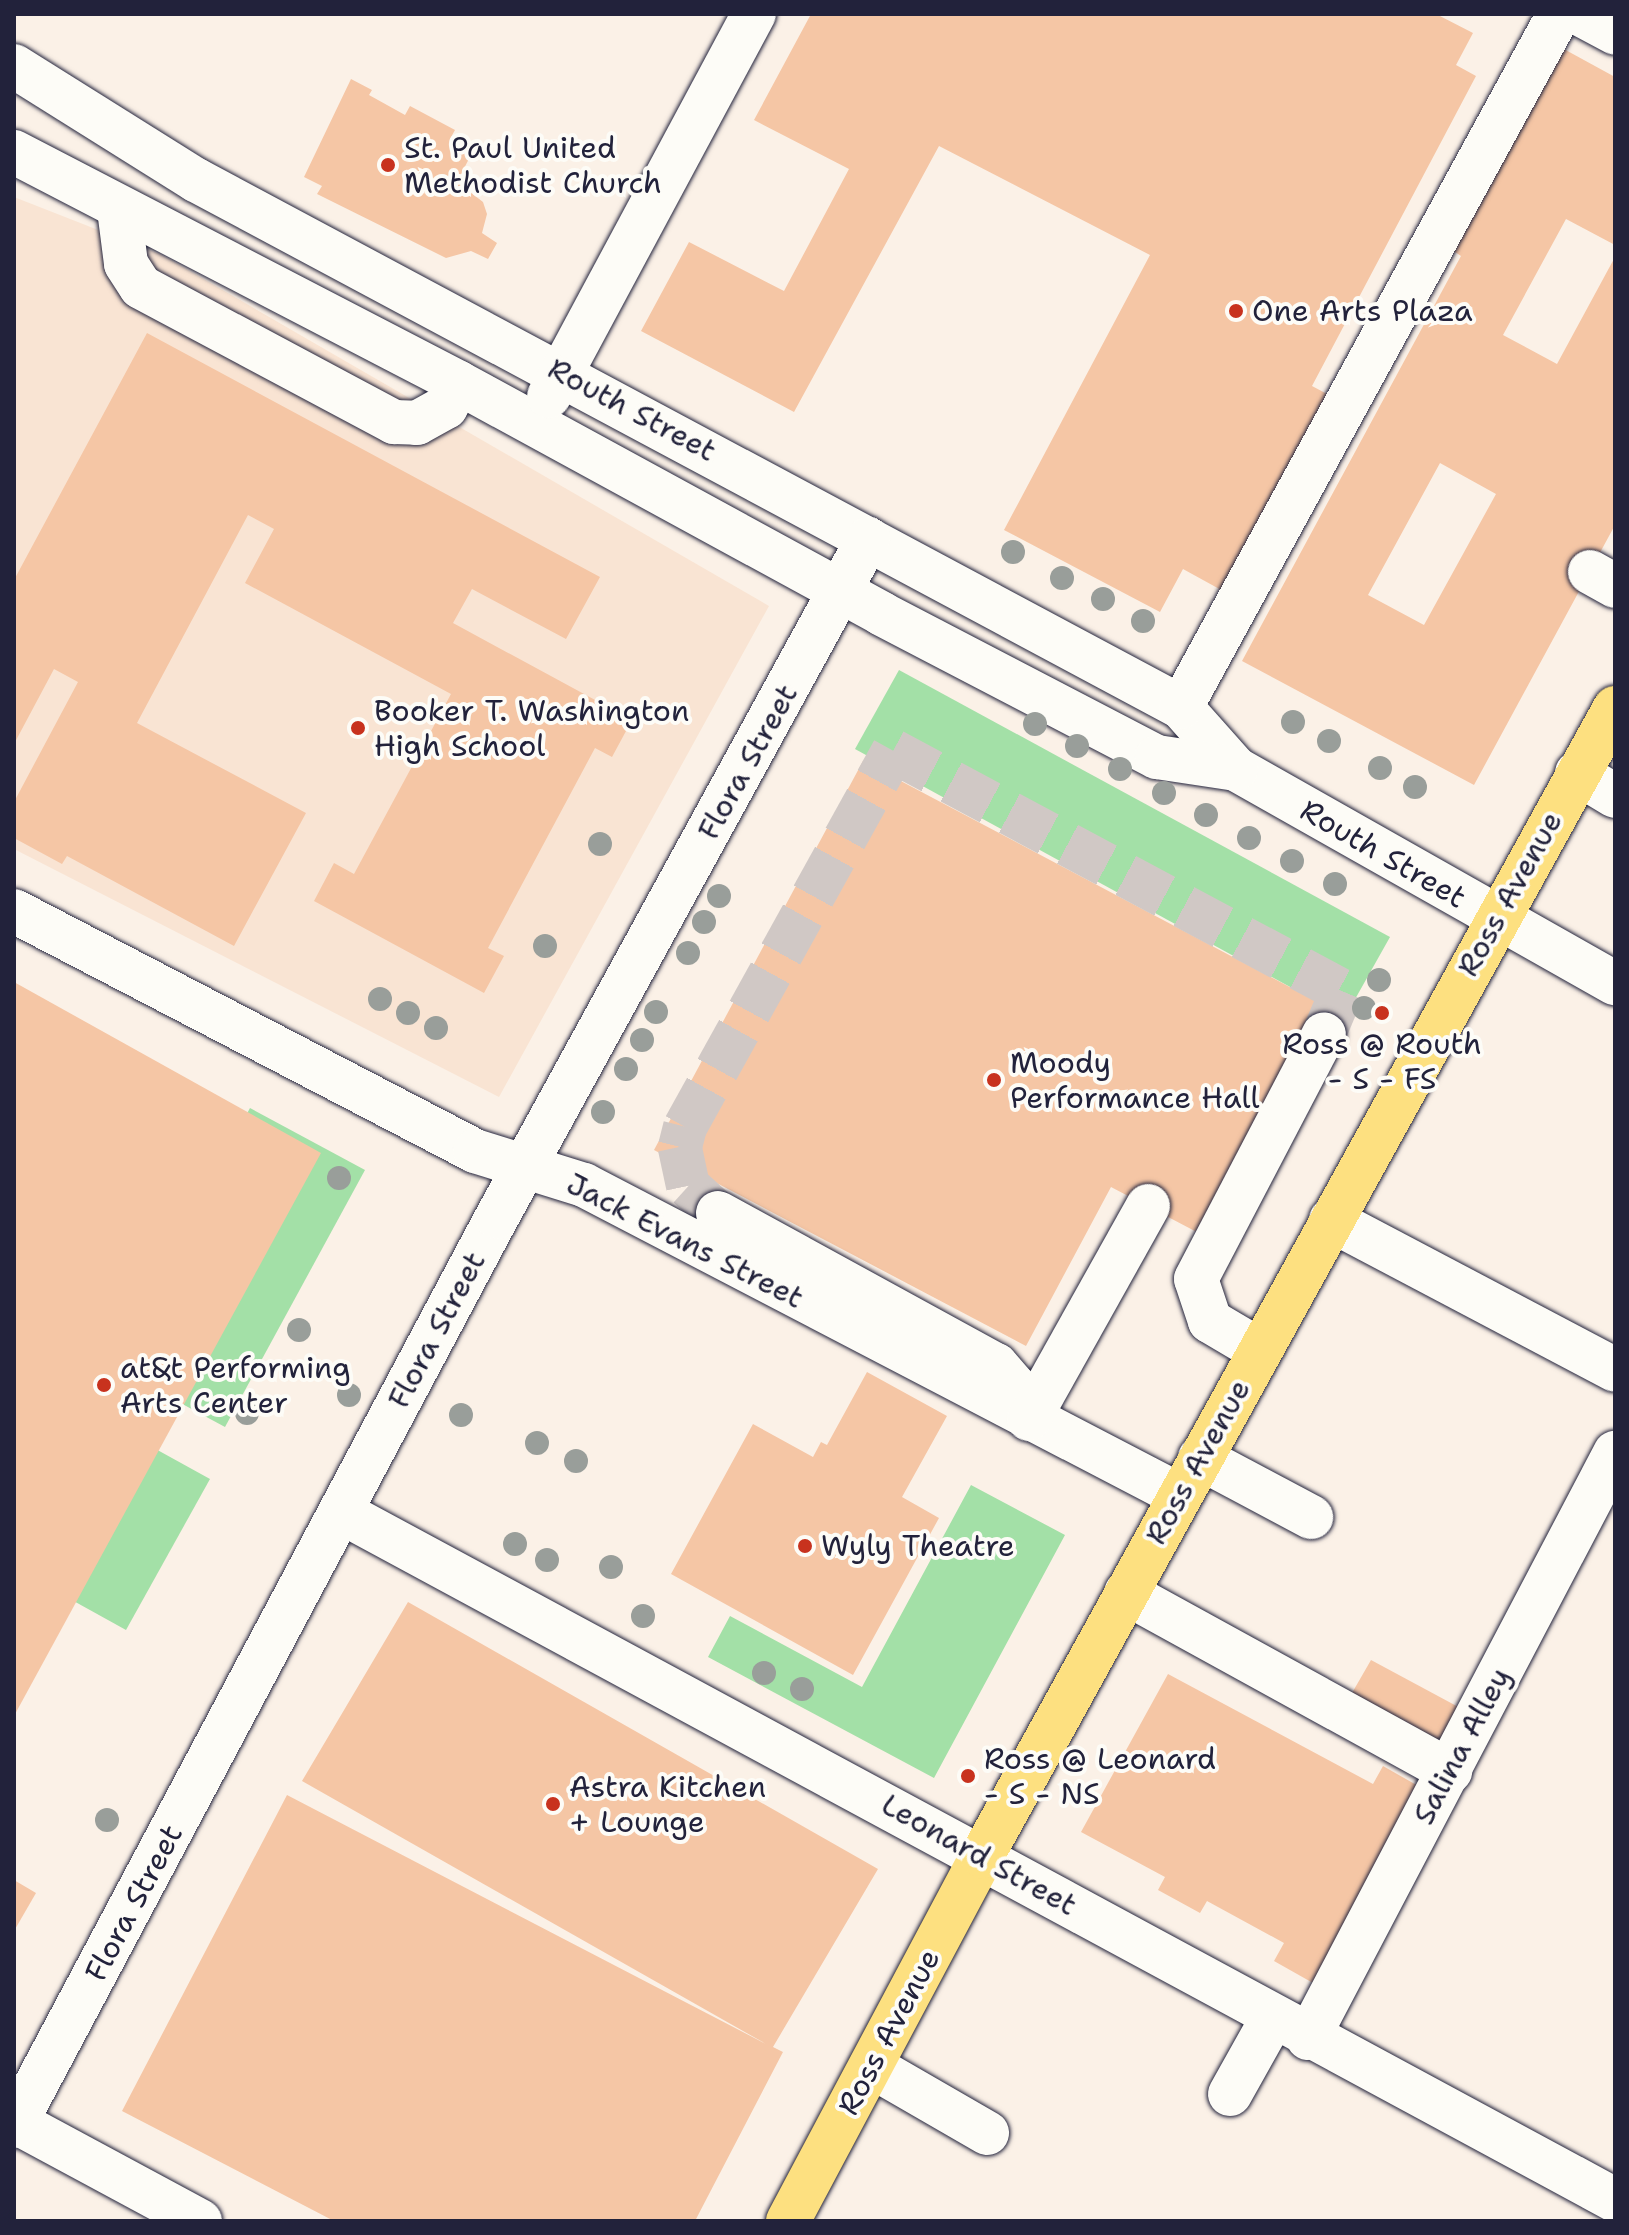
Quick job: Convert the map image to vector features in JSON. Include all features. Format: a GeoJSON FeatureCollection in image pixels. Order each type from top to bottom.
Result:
{"type":"FeatureCollection","features":[{"type":"Feature","properties":{"kind":"main road","name":"Ross Avenue"},"geometry":{"type":"LineString","coordinates":[[788,2221],[1179,1495],[1615,708]]}},
{"type":"Feature","properties":{"kind":"street"},"geometry":{"type":"LineString","coordinates":[[534,424],[754,14]]}},
{"type":"Feature","properties":{"kind":"street"},"geometry":{"type":"LineString","coordinates":[[1181,707],[1559,14]]}},
{"type":"Feature","properties":{"kind":"street"},"geometry":{"type":"LineString","coordinates":[[1580,14],[1615,33]]}},
{"type":"Feature","properties":{"kind":"street","name":"Routh Street"},"geometry":{"type":"LineString","coordinates":[[14,66],[196,180],[562,372],[1181,707],[1236,769],[1496,919],[1615,983]]}},
{"type":"Feature","properties":{"kind":"street","name":"Routh Street"},"geometry":{"type":"LineString","coordinates":[[14,152],[459,383],[840,592],[1157,757],[1236,769]]}},
{"type":"Feature","properties":{"kind":"street"},"geometry":{"type":"LineString","coordinates":[[119,209],[126,264],[141,287],[394,422],[417,423],[446,407],[459,383]]}},
{"type":"Feature","properties":{"kind":"street","name":"Flora Street"},"geometry":{"type":"LineString","coordinates":[[15,2124],[525,1166],[868,539]]}},
{"type":"Feature","properties":{"kind":"street"},"geometry":{"type":"LineString","coordinates":[[1577,773],[1615,796]]}},
{"type":"Feature","properties":{"kind":"street","name":"Jack Evans Street"},"geometry":{"type":"LineString","coordinates":[[14,911],[475,1151],[584,1185],[1179,1495]]}},
{"type":"Feature","properties":{"kind":"street"},"geometry":{"type":"LineString","coordinates":[[1259,1350],[1210,1321],[1196,1279],[1324,1034]]}},
{"type":"Feature","properties":{"kind":"street"},"geometry":{"type":"LineString","coordinates":[[1029,1419],[1148,1206]]}},
{"type":"Feature","properties":{"kind":"street"},"geometry":{"type":"LineString","coordinates":[[718,1213],[996,1365],[1014,1386],[1029,1419]]}},
{"type":"Feature","properties":{"kind":"street"},"geometry":{"type":"LineString","coordinates":[[1331,1220],[1615,1370]]}},
{"type":"Feature","properties":{"kind":"street","name":"Salina Alley"},"geometry":{"type":"LineString","coordinates":[[1230,2094],[1290,2028],[1450,1771],[1615,1453]]}},
{"type":"Feature","properties":{"kind":"street"},"geometry":{"type":"LineString","coordinates":[[1200,1458],[1311,1517]]}},
{"type":"Feature","properties":{"kind":"street","name":"Leonard Street"},"geometry":{"type":"LineString","coordinates":[[341,1512],[982,1856],[1290,2028],[1615,2200]]}},
{"type":"Feature","properties":{"kind":"street"},"geometry":{"type":"LineString","coordinates":[[1126,1593],[1450,1771]]}},
{"type":"Feature","properties":{"kind":"street"},"geometry":{"type":"LineString","coordinates":[[871,2066],[987,2133]]}},
{"type":"Feature","properties":{"kind":"street"},"geometry":{"type":"LineString","coordinates":[[15,2124],[200,2221]]}},
{"type":"Feature","properties":{"kind":"shaded area","name":"Booker T. Washington High School"},"geometry":{"type":"Polygon","coordinates":[[[14,197],[162,255],[769,606],[499,1097],[14,849],[14,197]]]}},
{"type":"Feature","properties":{"kind":"green space"},"geometry":{"type":"Polygon","coordinates":[[[899,670],[1390,937],[1345,1017],[855,749],[899,670]]]}},
{"type":"Feature","properties":{"kind":"green space"},"geometry":{"type":"Polygon","coordinates":[[[250,1108],[365,1170],[225,1427],[110,1365],[250,1108]]]}},
{"type":"Feature","properties":{"kind":"green space"},"geometry":{"type":"Polygon","coordinates":[[[85,1410],[210,1479],[126,1630],[14,1568],[85,1410]]]}},
{"type":"Feature","properties":{"kind":"green space"},"geometry":{"type":"Polygon","coordinates":[[[971,1485],[1065,1535],[934,1778],[708,1657],[730,1616],[862,1687],[971,1485]]]}},
{"type":"Feature","properties":{"kind":"building","name":"One Arts Plaza"},"geometry":{"type":"Polygon","coordinates":[[[811,14],[1436,14],[1473,33],[1456,65],[1476,76],[1312,386],[1327,394],[1223,591],[1183,569],[1160,612],[1004,530],[1150,255],[939,146],[794,412],[641,331],[689,242],[784,291],[849,169],[754,120],[811,14]]]}},
{"type":"Feature","properties":{"kind":"building"},"geometry":{"type":"Polygon","coordinates":[[[1562,48],[1615,77],[1615,245],[1566,219],[1503,335],[1557,364],[1615,257],[1615,525],[1474,785],[1242,661],[1461,256],[1452,250],[1562,48]],[[1440,463],[1368,595],[1424,625],[1496,494],[1440,463]]]}},
{"type":"Feature","properties":{"kind":"building","name":"St. Paul United Methodist Church"},"geometry":{"type":"Polygon","coordinates":[[[351,79],[372,90],[369,95],[405,115],[410,106],[455,130],[450,139],[473,151],[457,182],[483,202],[487,214],[482,233],[497,243],[488,259],[471,251],[446,258],[317,194],[322,186],[304,177],[351,79]]]}},
{"type":"Feature","properties":{"kind":"building"},"geometry":{"type":"Polygon","coordinates":[[[147,333],[600,577],[566,639],[472,589],[453,623],[632,720],[612,757],[595,748],[488,948],[504,956],[484,993],[314,901],[334,863],[354,874],[451,694],[245,583],[274,529],[248,515],[137,723],[306,813],[234,946],[67,856],[62,864],[14,838],[14,802],[78,682],[54,669],[14,744],[14,580],[147,333]]]}},
{"type":"Feature","properties":{"kind":"building","name":"Moody Performance Hall"},"geometry":{"type":"Polygon","coordinates":[[[863,761],[1333,1010],[1210,1239],[1111,1187],[1026,1346],[654,1150],[863,761]]]}},
{"type":"Feature","properties":{"kind":"building","name":"at&t Performing Arts Center"},"geometry":{"type":"Polygon","coordinates":[[[14,982],[321,1153],[14,1716],[14,982]]]}},
{"type":"Feature","properties":{"kind":"building","name":"Wyly Theatre"},"geometry":{"type":"Polygon","coordinates":[[[867,1372],[947,1416],[902,1497],[939,1518],[853,1675],[671,1574],[753,1424],[813,1457],[821,1442],[827,1445],[867,1372]]]}},
{"type":"Feature","properties":{"kind":"building"},"geometry":{"type":"Polygon","coordinates":[[[408,1602],[878,1869],[773,2047],[783,2052],[695,2221],[334,2221],[122,2111],[287,1795],[766,2044],[302,1781],[408,1602]]]}},
{"type":"Feature","properties":{"kind":"building"},"geometry":{"type":"Polygon","coordinates":[[[1371,1660],[1464,1710],[1446,1744],[1352,1693],[1371,1660]]]}},
{"type":"Feature","properties":{"kind":"building"},"geometry":{"type":"Polygon","coordinates":[[[1168,1674],[1373,1784],[1383,1766],[1420,1787],[1313,1983],[1274,1961],[1284,1943],[1207,1901],[1200,1913],[1158,1890],[1165,1877],[1081,1832],[1168,1674]]]}},
{"type":"Feature","properties":{"kind":"building"},"geometry":{"type":"Polygon","coordinates":[[[14,1880],[36,1893],[14,1931],[14,1880]]]}},
{"type":"Feature","properties":{"kind":"tunnel"},"geometry":{"type":"LineString","coordinates":[[718,1213],[688,1186],[680,1147],[685,1127],[893,751],[1342,991],[1324,1034]]}},
{"type":"Feature","properties":{"kind":"place","name":"St. Paul United Methodist Church"},"geometry":{"type":"Point","coordinates":[388,165]}},
{"type":"Feature","properties":{"kind":"place","name":"One Arts Plaza"},"geometry":{"type":"Point","coordinates":[1236,311]}},
{"type":"Feature","properties":{"kind":"place","name":"Booker T. Washington High School"},"geometry":{"type":"Point","coordinates":[358,728]}},
{"type":"Feature","properties":{"kind":"place","name":"Ross @ Routh - S - FS"},"geometry":{"type":"Point","coordinates":[1382,1013]}},
{"type":"Feature","properties":{"kind":"place","name":"Moody Performance Hall"},"geometry":{"type":"Point","coordinates":[994,1080]}},
{"type":"Feature","properties":{"kind":"place","name":"at&t Performing Arts Center"},"geometry":{"type":"Point","coordinates":[104,1385]}},
{"type":"Feature","properties":{"kind":"place","name":"Wyly Theatre"},"geometry":{"type":"Point","coordinates":[805,1546]}},
{"type":"Feature","properties":{"kind":"place","name":"Ross @ Leonard - S - NS"},"geometry":{"type":"Point","coordinates":[968,1776]}},
{"type":"Feature","properties":{"kind":"place","name":"Astra Kitchen + Lounge"},"geometry":{"type":"Point","coordinates":[553,1804]}}]}
